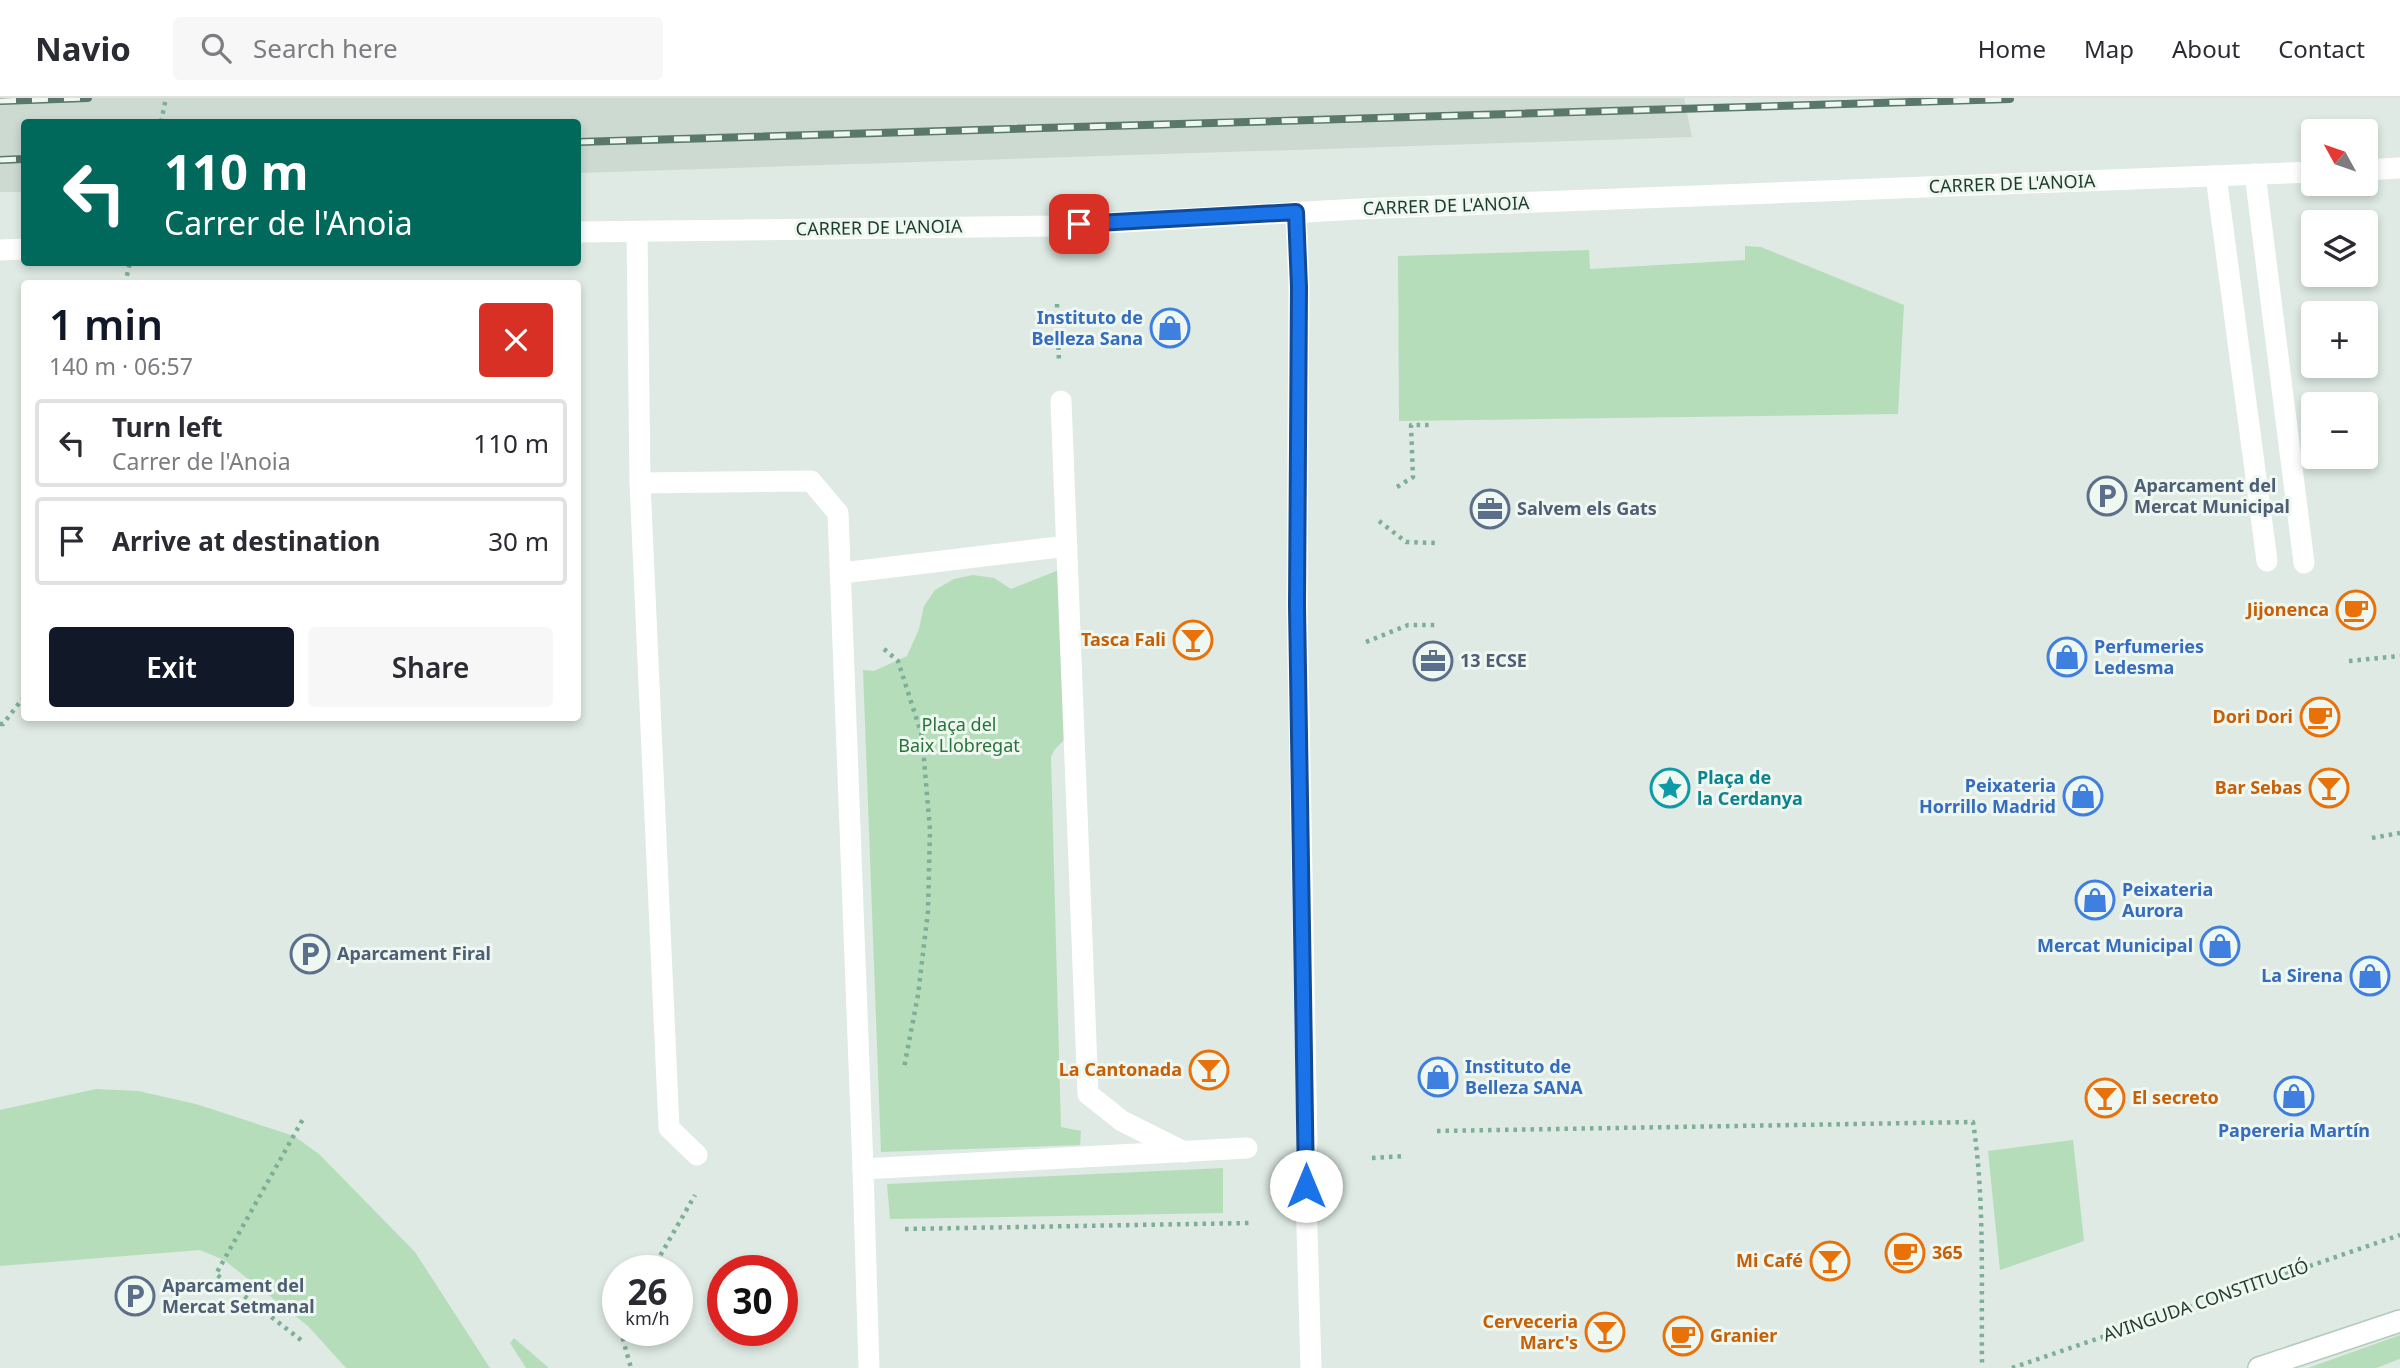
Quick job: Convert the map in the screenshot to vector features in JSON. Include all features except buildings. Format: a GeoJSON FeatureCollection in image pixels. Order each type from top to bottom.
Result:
{"type":"FeatureCollection","features":[{"type":"Feature","properties":{"kind":"street"},"geometry":{"type":"LineString","coordinates":[[2378,169],[2400,168]]}},
{"type":"Feature","properties":{"kind":"street","name":"CARRER DE L'ANOIA"},"geometry":{"type":"LineString","coordinates":[[581,232],[1052,226],[1296,212],[2301,172]]}},
{"type":"Feature","properties":{"kind":"street"},"geometry":{"type":"LineString","coordinates":[[2255,174],[2304,563]]}},
{"type":"Feature","properties":{"kind":"street"},"geometry":{"type":"LineString","coordinates":[[2216,176],[2267,561]]}},
{"type":"Feature","properties":{"kind":"street"},"geometry":{"type":"LineString","coordinates":[[1296,212],[1299,287],[1297,606],[1305,1160],[1311,1368]]}},
{"type":"Feature","properties":{"kind":"street"},"geometry":{"type":"LineString","coordinates":[[637,232],[639,483],[669,1128],[697,1155]]}},
{"type":"Feature","properties":{"kind":"street"},"geometry":{"type":"LineString","coordinates":[[0,250],[21,249]]}},
{"type":"Feature","properties":{"kind":"street"},"geometry":{"type":"LineString","coordinates":[[1061,401],[1088,1094],[1122,1121],[1184,1152]]}},
{"type":"Feature","properties":{"kind":"street"},"geometry":{"type":"LineString","coordinates":[[639,483],[811,481],[838,513],[869,1368]]}},
{"type":"Feature","properties":{"kind":"street"},"geometry":{"type":"LineString","coordinates":[[842,573],[1067,546]]}},
{"type":"Feature","properties":{"kind":"street"},"geometry":{"type":"LineString","coordinates":[[863,1169],[1247,1148]]}},
{"type":"Feature","properties":{"kind":"street"},"geometry":{"type":"LineString","coordinates":[[2259,1368],[2400,1321]]}},
{"type":"Feature","properties":{"kind":"path"},"geometry":{"type":"LineString","coordinates":[[162,119],[166,98]]}},
{"type":"Feature","properties":{"kind":"path"},"geometry":{"type":"LineString","coordinates":[[1057,304],[1058,330]]}},
{"type":"Feature","properties":{"kind":"path"},"geometry":{"type":"LineString","coordinates":[[1396,487],[1412,477],[1411,425],[1431,425]]}},
{"type":"Feature","properties":{"kind":"path"},"geometry":{"type":"LineString","coordinates":[[1379,520],[1406,542],[1435,543]]}},
{"type":"Feature","properties":{"kind":"path"},"geometry":{"type":"LineString","coordinates":[[844,625],[892,653],[898,661],[922,736],[930,830],[928,911],[918,995],[903,1079]]}},
{"type":"Feature","properties":{"kind":"path"},"geometry":{"type":"LineString","coordinates":[[1366,642],[1408,625],[1435,625]]}},
{"type":"Feature","properties":{"kind":"path"},"geometry":{"type":"LineString","coordinates":[[2349,661],[2400,656]]}},
{"type":"Feature","properties":{"kind":"path"},"geometry":{"type":"LineString","coordinates":[[0,724],[3,724],[21,701]]}},
{"type":"Feature","properties":{"kind":"path"},"geometry":{"type":"LineString","coordinates":[[2372,838],[2400,833]]}},
{"type":"Feature","properties":{"kind":"path"},"geometry":{"type":"LineString","coordinates":[[301,1340],[216,1273],[303,1119]]}},
{"type":"Feature","properties":{"kind":"path"},"geometry":{"type":"LineString","coordinates":[[1437,1131],[1973,1122],[1977,1146],[1982,1364]]}},
{"type":"Feature","properties":{"kind":"path"},"geometry":{"type":"LineString","coordinates":[[1372,1158],[1405,1156]]}},
{"type":"Feature","properties":{"kind":"path"},"geometry":{"type":"LineString","coordinates":[[661,1255],[697,1191]]}},
{"type":"Feature","properties":{"kind":"path"},"geometry":{"type":"LineString","coordinates":[[893,1229],[1251,1223]]}},
{"type":"Feature","properties":{"kind":"path","name":"AVINGUDA CONSTITUCIÓ"},"geometry":{"type":"LineString","coordinates":[[2012,1368],[2400,1235]]}},
{"type":"Feature","properties":{"kind":"path"},"geometry":{"type":"LineString","coordinates":[[625,1346],[631,1368]]}},
{"type":"Feature","properties":{"kind":"shaded area"},"geometry":{"type":"Polygon","coordinates":[[[0,98],[1684,98],[1692,137],[581,173],[581,119],[21,119],[21,192],[0,192],[0,98]]]}},
{"type":"Feature","properties":{"kind":"green space"},"geometry":{"type":"Polygon","coordinates":[[[1745,246],[1761,247],[1904,305],[1898,414],[1399,421],[1398,256],[1589,250],[1590,269],[1745,260],[1745,246]]]}},
{"type":"Feature","properties":{"kind":"green space","name":"Plaça del Baix Llobregat"},"geometry":{"type":"Polygon","coordinates":[[[1064,568],[1070,734],[1051,757],[1060,1093],[1061,1127],[1081,1131],[1080,1145],[881,1152],[863,670],[874,671],[907,656],[919,629],[924,606],[935,590],[954,579],[973,575],[994,578],[1011,589],[1064,568]]]}},
{"type":"Feature","properties":{"kind":"green space"},"geometry":{"type":"Polygon","coordinates":[[[96,1089],[138,1091],[196,1104],[294,1136],[319,1154],[415,1252],[490,1368],[346,1368],[308,1326],[224,1260],[200,1250],[0,1266],[0,1110],[96,1089]]]}},
{"type":"Feature","properties":{"kind":"green space"},"geometry":{"type":"Polygon","coordinates":[[[2073,1140],[2084,1241],[2000,1270],[1988,1151],[2073,1140]]]}},
{"type":"Feature","properties":{"kind":"green space"},"geometry":{"type":"Polygon","coordinates":[[[1223,1168],[1223,1213],[890,1219],[887,1184],[1223,1168]]]}},
{"type":"Feature","properties":{"kind":"green space"},"geometry":{"type":"Polygon","coordinates":[[[2400,1335],[2400,1359],[2376,1368],[2308,1368],[2400,1335]]]}},
{"type":"Feature","properties":{"kind":"green space"},"geometry":{"type":"Polygon","coordinates":[[[514,1338],[549,1368],[526,1368],[510,1343],[514,1338]]]}},
{"type":"Feature","properties":{"kind":"railway"},"geometry":{"type":"LineString","coordinates":[[0,101],[88,98]]}},
{"type":"Feature","properties":{"kind":"railway"},"geometry":{"type":"LineString","coordinates":[[581,142],[2010,99]]}},
{"type":"Feature","properties":{"kind":"railway"},"geometry":{"type":"LineString","coordinates":[[0,160],[21,159]]}},
{"type":"Feature","properties":{"kind":"place","name":"Instituto de Belleza Sana"},"geometry":{"type":"Point","coordinates":[1170,328]}},
{"type":"Feature","properties":{"kind":"place","name":"Aparcament del Mercat Municipal"},"geometry":{"type":"Point","coordinates":[2107,496]}},
{"type":"Feature","properties":{"kind":"place","name":"Salvem els Gats"},"geometry":{"type":"Point","coordinates":[1490,509]}},
{"type":"Feature","properties":{"kind":"place","name":"Jijonenca"},"geometry":{"type":"Point","coordinates":[2356,610]}},
{"type":"Feature","properties":{"kind":"place","name":"Tasca Fali"},"geometry":{"type":"Point","coordinates":[1193,640]}},
{"type":"Feature","properties":{"kind":"place","name":"Perfumeries Ledesma"},"geometry":{"type":"Point","coordinates":[2067,657]}},
{"type":"Feature","properties":{"kind":"place","name":"13 ECSE"},"geometry":{"type":"Point","coordinates":[1433,661]}},
{"type":"Feature","properties":{"kind":"place","name":"Dori Dori"},"geometry":{"type":"Point","coordinates":[2320,717]}},
{"type":"Feature","properties":{"kind":"place","name":"Plaça de la Cerdanya"},"geometry":{"type":"Point","coordinates":[1670,788]}},
{"type":"Feature","properties":{"kind":"place","name":"Bar Sebas"},"geometry":{"type":"Point","coordinates":[2329,788]}},
{"type":"Feature","properties":{"kind":"place","name":"Peixateria Horrillo Madrid"},"geometry":{"type":"Point","coordinates":[2083,796]}},
{"type":"Feature","properties":{"kind":"place","name":"Peixateria Aurora"},"geometry":{"type":"Point","coordinates":[2095,900]}},
{"type":"Feature","properties":{"kind":"place","name":"Mercat Municipal"},"geometry":{"type":"Point","coordinates":[2220,946]}},
{"type":"Feature","properties":{"kind":"place","name":"Aparcament Firal"},"geometry":{"type":"Point","coordinates":[310,954]}},
{"type":"Feature","properties":{"kind":"place","name":"La Sirena"},"geometry":{"type":"Point","coordinates":[2370,976]}},
{"type":"Feature","properties":{"kind":"place","name":"La Cantonada"},"geometry":{"type":"Point","coordinates":[1209,1070]}},
{"type":"Feature","properties":{"kind":"place","name":"Instituto de Belleza SANA"},"geometry":{"type":"Point","coordinates":[1438,1077]}},
{"type":"Feature","properties":{"kind":"place","name":"Papereria Martín"},"geometry":{"type":"Point","coordinates":[2294,1096]}},
{"type":"Feature","properties":{"kind":"place","name":"El secreto"},"geometry":{"type":"Point","coordinates":[2105,1098]}},
{"type":"Feature","properties":{"kind":"place","name":"365"},"geometry":{"type":"Point","coordinates":[1905,1253]}},
{"type":"Feature","properties":{"kind":"place","name":"Mi Café"},"geometry":{"type":"Point","coordinates":[1830,1261]}},
{"type":"Feature","properties":{"kind":"place","name":"Aparcament del Mercat Setmanal"},"geometry":{"type":"Point","coordinates":[135,1296]}},
{"type":"Feature","properties":{"kind":"place","name":"Cerveceria Marc's"},"geometry":{"type":"Point","coordinates":[1605,1332]}},
{"type":"Feature","properties":{"kind":"place","name":"Granier"},"geometry":{"type":"Point","coordinates":[1683,1336]}},
{"type":"Feature","properties":{"kind":"route"},"geometry":{"type":"LineString","coordinates":[[1079,224],[1296,212],[1299,287],[1297,606],[1306,1186]]}}]}
